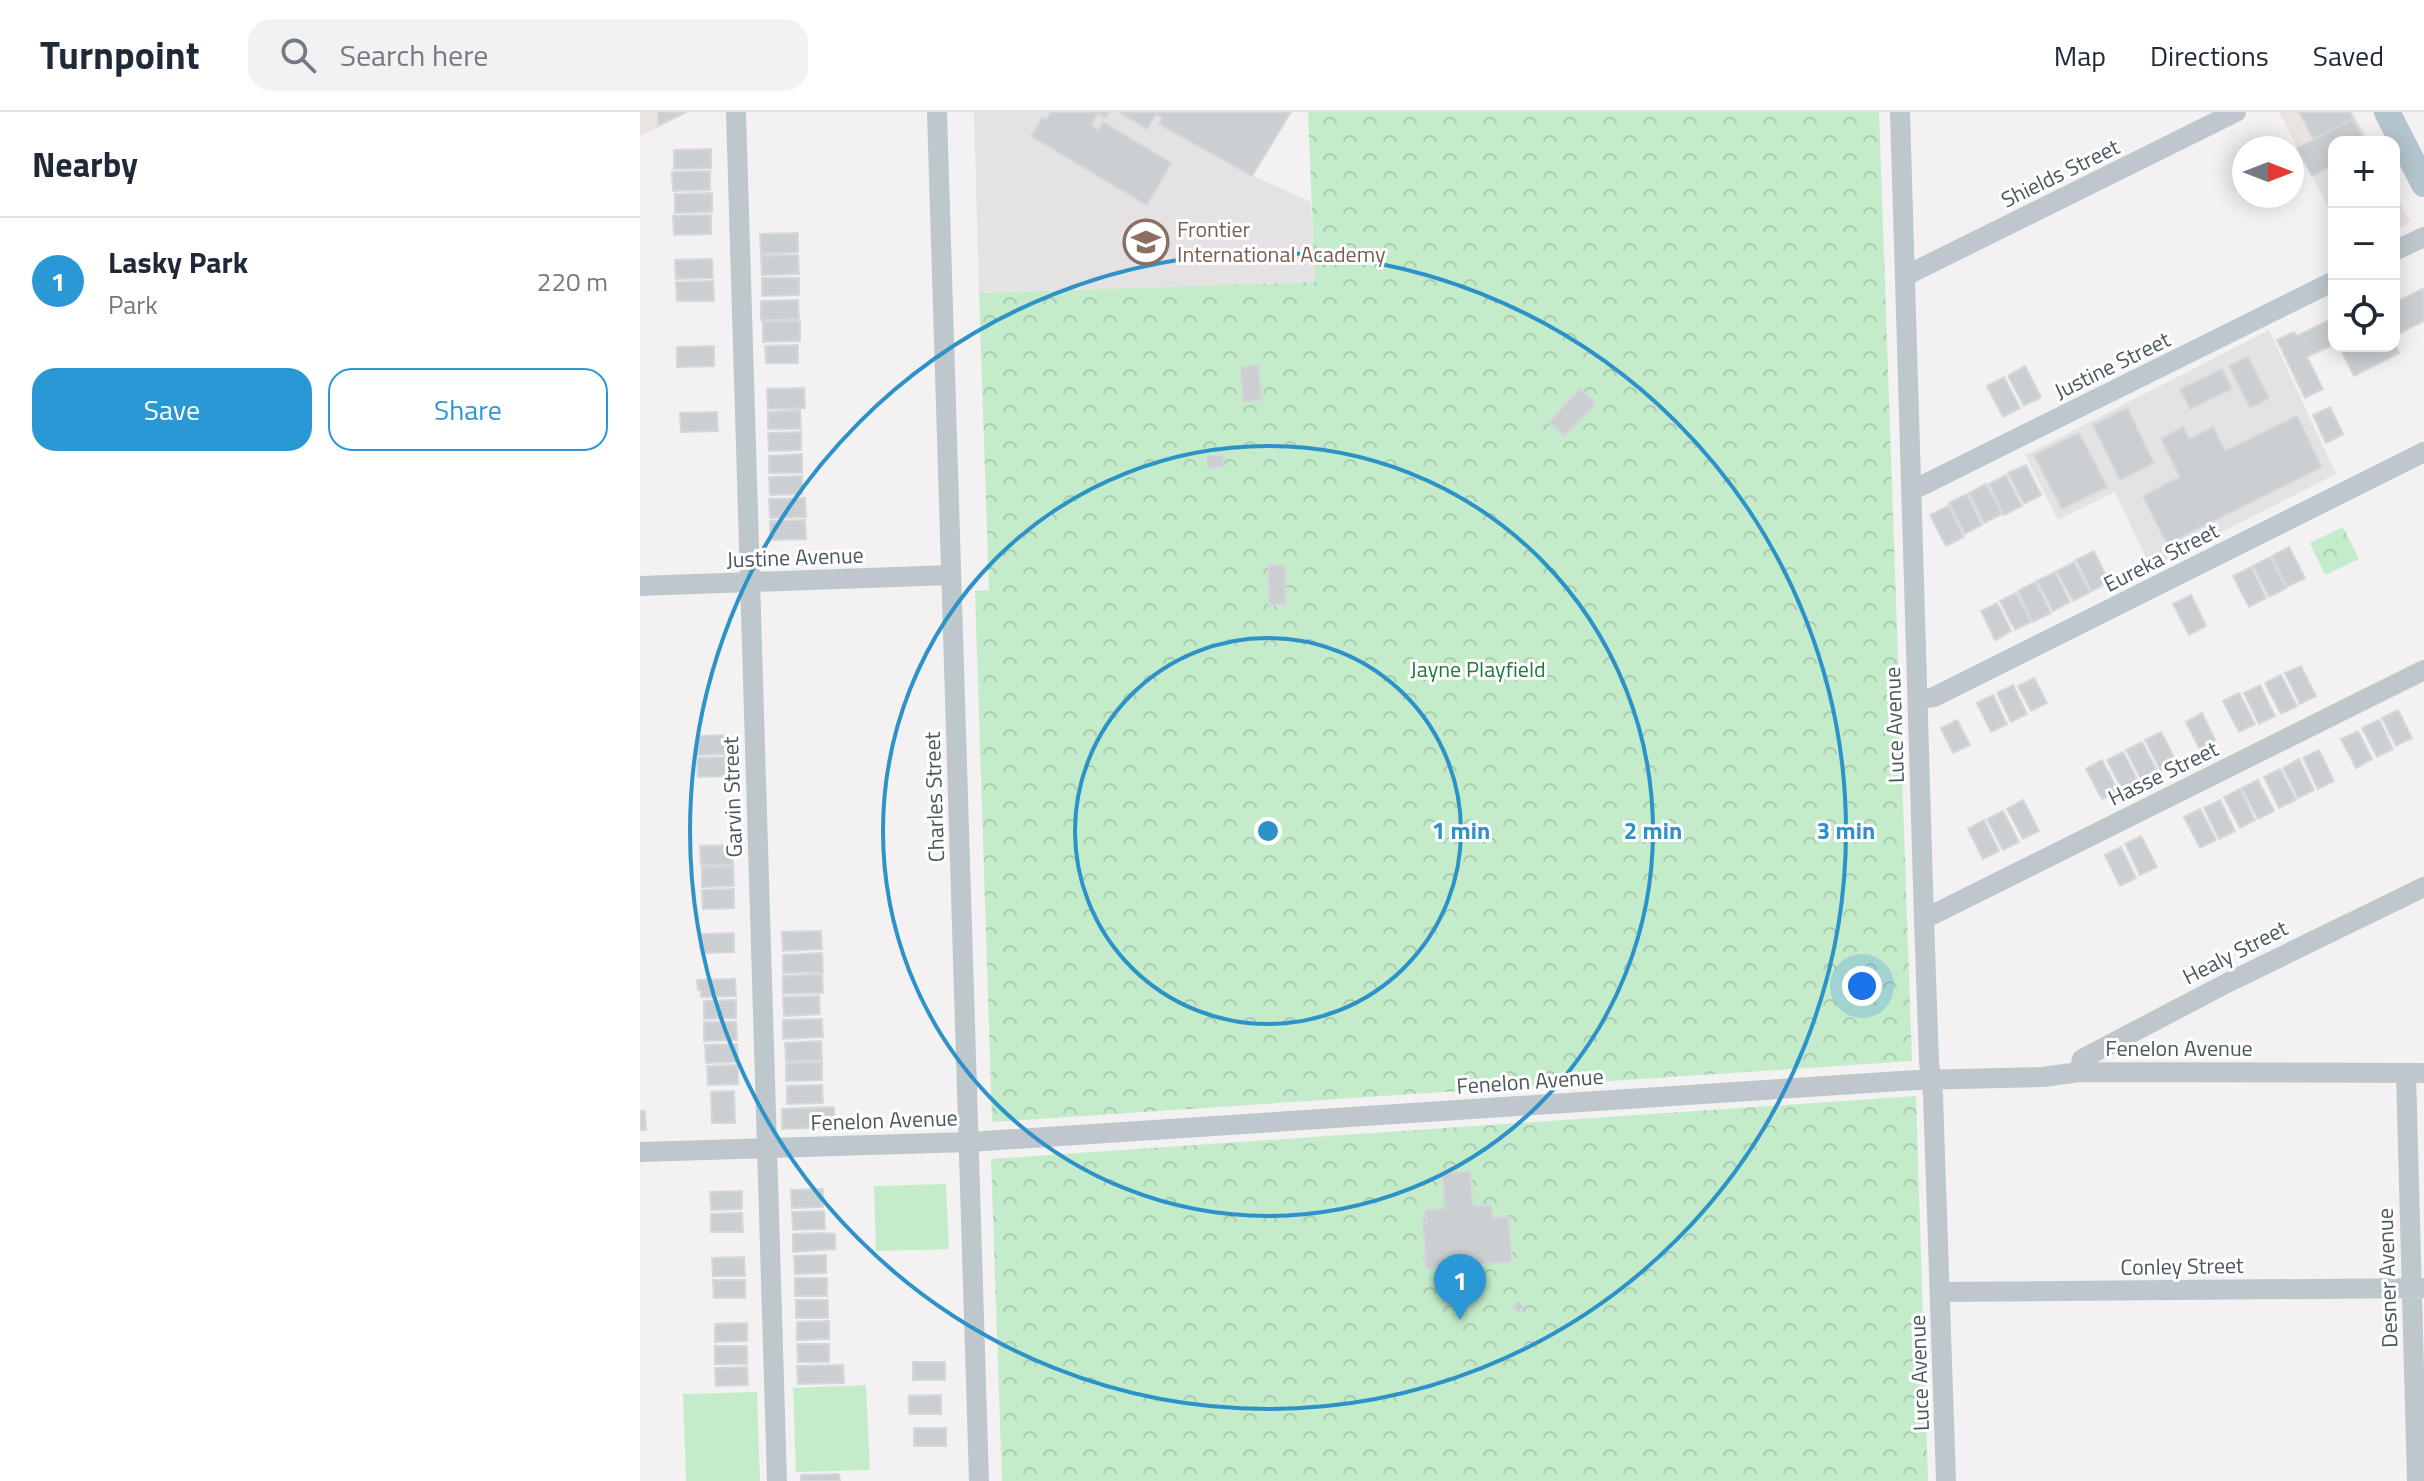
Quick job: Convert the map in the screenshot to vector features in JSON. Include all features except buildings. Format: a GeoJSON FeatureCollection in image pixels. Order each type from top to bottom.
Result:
{"type":"FeatureCollection","features":[{"type":"Feature","properties":{"kind":"main road"},"geometry":{"type":"LineString","coordinates":[[2387,112],[2424,184]]}},
{"type":"Feature","properties":{"kind":"street","name":"Garvin Street"},"geometry":{"type":"LineString","coordinates":[[736,112],[777,1481]]}},
{"type":"Feature","properties":{"kind":"street","name":"Charles Street"},"geometry":{"type":"LineString","coordinates":[[937,112],[979,1481]]}},
{"type":"Feature","properties":{"kind":"street","name":"Luce Avenue"},"geometry":{"type":"LineString","coordinates":[[1900,112],[1924,919],[1946,1481]]}},
{"type":"Feature","properties":{"kind":"street","name":"Shields Street"},"geometry":{"type":"LineString","coordinates":[[1905,276],[2236,112]]}},
{"type":"Feature","properties":{"kind":"street"},"geometry":{"type":"LineString","coordinates":[[2400,248],[2424,237]]}},
{"type":"Feature","properties":{"kind":"street","name":"Justine Street"},"geometry":{"type":"LineString","coordinates":[[1911,491],[2328,284]]}},
{"type":"Feature","properties":{"kind":"street","name":"Eureka Street"},"geometry":{"type":"LineString","coordinates":[[1918,700],[1934,697],[2424,452]]}},
{"type":"Feature","properties":{"kind":"street","name":"Justine Avenue"},"geometry":{"type":"LineString","coordinates":[[640,586],[951,575]]}},
{"type":"Feature","properties":{"kind":"street","name":"Hasse Street"},"geometry":{"type":"LineString","coordinates":[[1924,919],[2424,670]]}},
{"type":"Feature","properties":{"kind":"street","name":"Healy Street"},"geometry":{"type":"LineString","coordinates":[[2079,1072],[2082,1059],[2107,1044],[2424,887]]}},
{"type":"Feature","properties":{"kind":"street","name":"Fenelon Avenue"},"geometry":{"type":"LineString","coordinates":[[640,1152],[969,1142],[1931,1079],[2043,1077],[2079,1072],[2415,1073]]}},
{"type":"Feature","properties":{"kind":"street","name":"Desner Avenue"},"geometry":{"type":"LineString","coordinates":[[2415,1073],[2417,1481]]}},
{"type":"Feature","properties":{"kind":"street","name":"Conley Street"},"geometry":{"type":"LineString","coordinates":[[1940,1292],[2418,1288]]}},
{"type":"Feature","properties":{"kind":"shaded area"},"geometry":{"type":"Polygon","coordinates":[[[640,112],[690,112],[640,136],[640,112]]]}},
{"type":"Feature","properties":{"kind":"shaded area","name":"Frontier International Academy"},"geometry":{"type":"Polygon","coordinates":[[[974,112],[1291,112],[1253,176],[1311,202],[1315,282],[979,293],[974,112]]]}},
{"type":"Feature","properties":{"kind":"shaded area"},"geometry":{"type":"Polygon","coordinates":[[[2279,112],[2353,112],[2366,136],[2328,136],[2328,206],[2304,160],[2304,136],[2291,136],[2279,112]]]}},
{"type":"Feature","properties":{"kind":"shaded area"},"geometry":{"type":"Polygon","coordinates":[[[2400,203],[2410,222],[2400,228],[2400,203]]]}},
{"type":"Feature","properties":{"kind":"shaded area"},"geometry":{"type":"Polygon","coordinates":[[[2269,330],[2336,474],[2151,568],[2115,492],[2058,520],[2025,455],[2269,330]]]}},
{"type":"Feature","properties":{"kind":"green space","name":"Jayne Playfield"},"geometry":{"type":"Polygon","coordinates":[[[1308,112],[1879,112],[1912,1061],[992,1122],[975,591],[989,590],[979,293],[1315,282],[1308,112]]]}},
{"type":"Feature","properties":{"kind":"green space"},"geometry":{"type":"Polygon","coordinates":[[[2343,527],[2359,559],[2325,575],[2310,543],[2343,527]]]}},
{"type":"Feature","properties":{"kind":"green space"},"geometry":{"type":"Polygon","coordinates":[[[1916,1096],[1928,1481],[1002,1481],[991,1159],[1916,1096]]]}},
{"type":"Feature","properties":{"kind":"green space"},"geometry":{"type":"Polygon","coordinates":[[[946,1184],[949,1249],[876,1251],[874,1186],[946,1184]]]}},
{"type":"Feature","properties":{"kind":"green space"},"geometry":{"type":"Polygon","coordinates":[[[866,1385],[870,1470],[796,1472],[793,1388],[866,1385]]]}},
{"type":"Feature","properties":{"kind":"green space"},"geometry":{"type":"Polygon","coordinates":[[[757,1392],[760,1481],[686,1481],[683,1394],[757,1392]]]}},
{"type":"Feature","properties":{"kind":"place","name":"Frontier International Academy"},"geometry":{"type":"Point","coordinates":[1146,242]}},
{"type":"Feature","properties":{"kind":"place","name":"Lasky Park"},"geometry":{"type":"Point","coordinates":[1460,1320]}}]}
